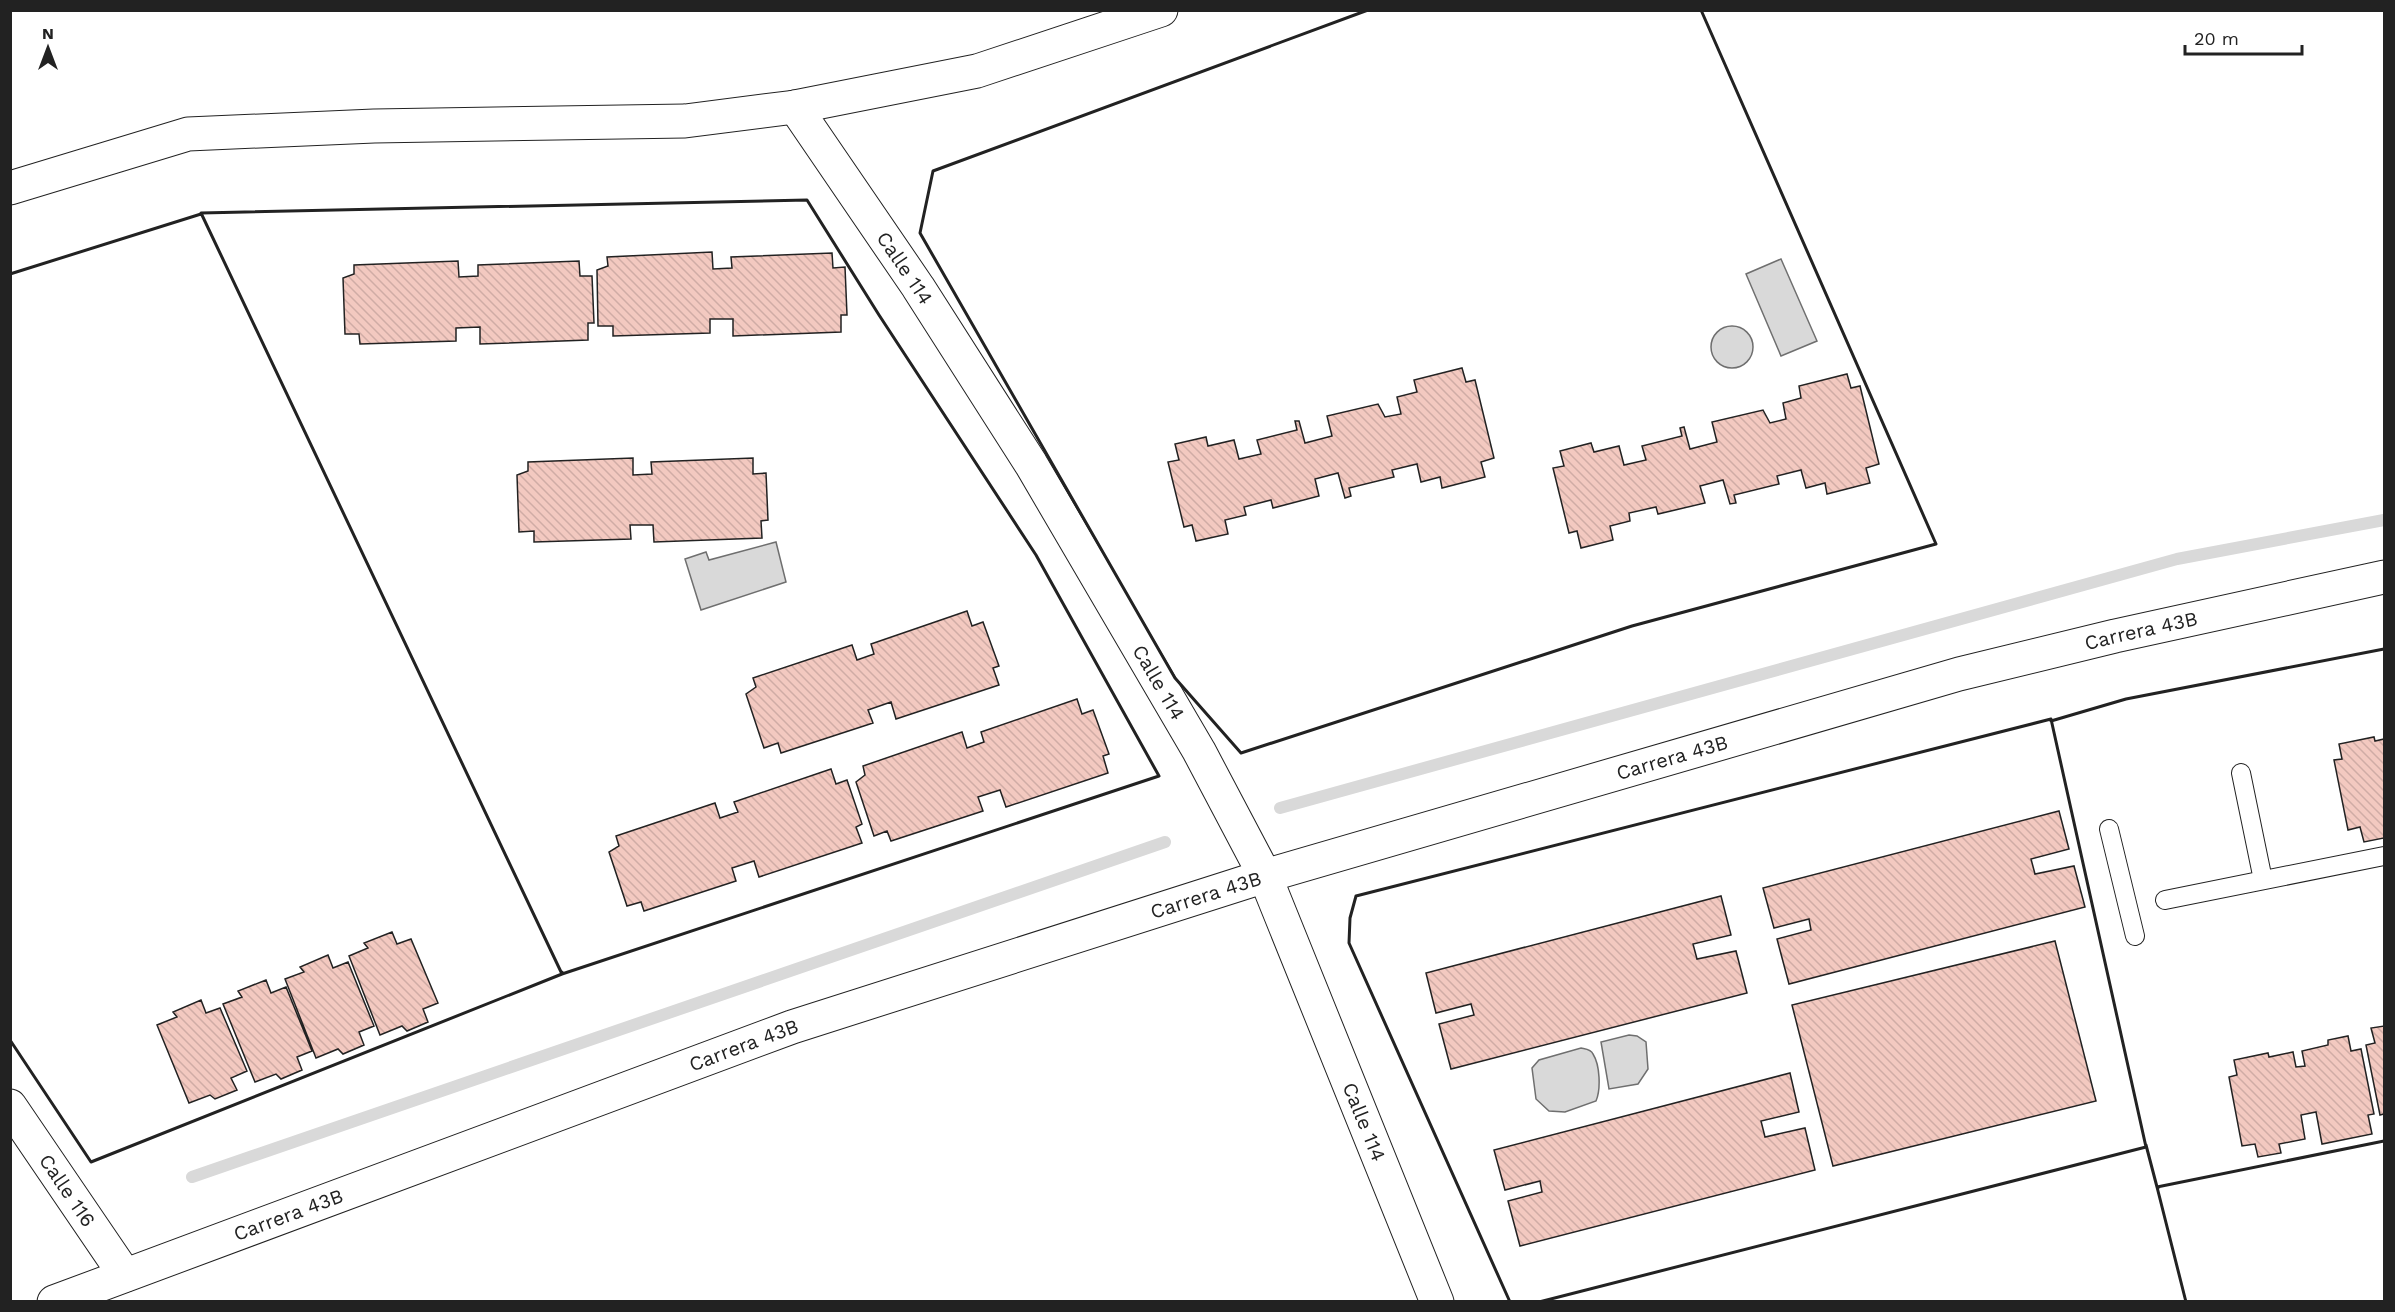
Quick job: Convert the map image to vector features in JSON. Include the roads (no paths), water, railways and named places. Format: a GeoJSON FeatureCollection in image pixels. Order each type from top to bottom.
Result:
{"type":"FeatureCollection","features":[{"type":"Feature","properties":{"kind":"street"},"geometry":{"type":"LineString","coordinates":[[10,188],[188,135],[374,126],[685,122],[795,106],[977,71],[1161,10]]}},
{"type":"Feature","properties":{"kind":"street","name":"Calle 114"},"geometry":{"type":"LineString","coordinates":[[795,106],[918,287],[1031,464],[1199,751],[1265,876],[1437,1302]]}},
{"type":"Feature","properties":{"kind":"street","name":"Carrera 43B"},"geometry":{"type":"LineString","coordinates":[[54,1302],[792,1027],[1265,876],[1959,674],[2127,633],[2385,577]]}},
{"type":"Feature","properties":{"kind":"street","name":"Calle 116"},"geometry":{"type":"LineString","coordinates":[[10,1106],[125,1275]]}},
{"type":"Feature","properties":{"kind":"lane"},"geometry":{"type":"LineString","coordinates":[[2241,773],[2263,880]]}},
{"type":"Feature","properties":{"kind":"lane"},"geometry":{"type":"LineString","coordinates":[[2109,829],[2135,936]]}},
{"type":"Feature","properties":{"kind":"lane"},"geometry":{"type":"LineString","coordinates":[[2165,900],[2385,856]]}},
{"type":"Feature","properties":{"kind":"waterway"},"geometry":{"type":"LineString","coordinates":[[1280,808],[2177,559],[2384,520]]}},
{"type":"Feature","properties":{"kind":"waterway"},"geometry":{"type":"LineString","coordinates":[[192,1177],[1165,842]]}}]}
